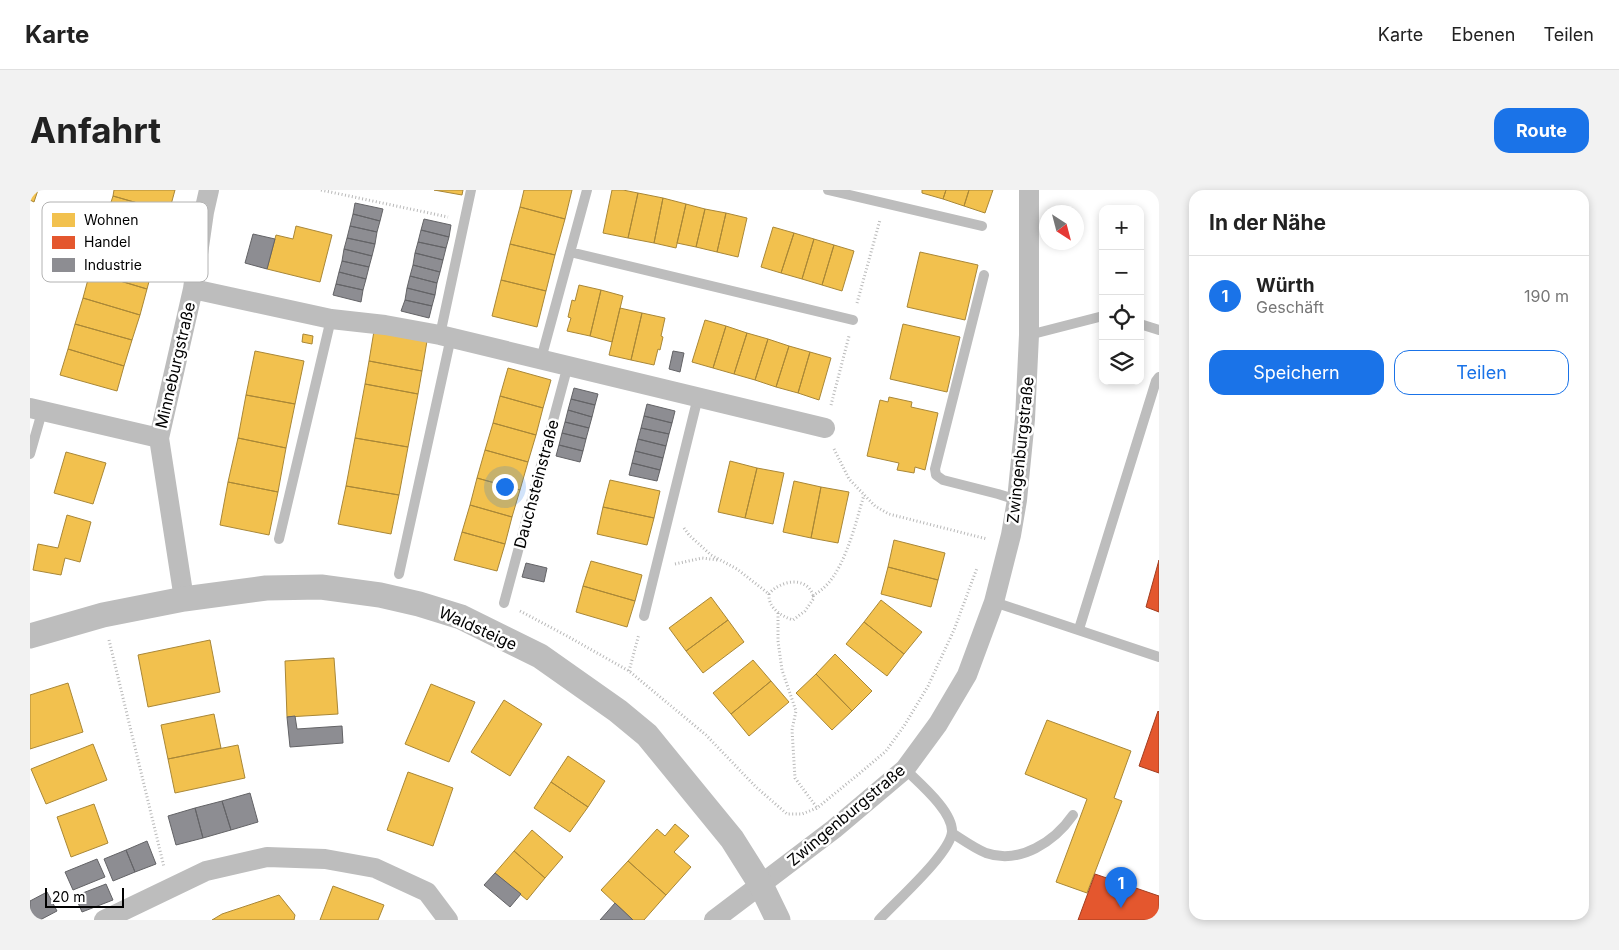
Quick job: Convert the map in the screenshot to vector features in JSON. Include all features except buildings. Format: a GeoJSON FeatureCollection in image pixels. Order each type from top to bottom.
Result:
{"type":"FeatureCollection","features":[{"type":"Feature","properties":{"kind":"street","name":"Zwingenburgstraße"},"geometry":{"type":"LineString","coordinates":[[714,920],[834,830],[905,769],[938,724],[968,675],[994,602],[1011,536],[1017,500],[1025,420],[1029,335],[1029,190]]}},
{"type":"Feature","properties":{"kind":"street","name":"Minneburgstraße"},"geometry":{"type":"LineString","coordinates":[[184,599],[159,438],[194,282]]}},
{"type":"Feature","properties":{"kind":"street"},"geometry":{"type":"LineString","coordinates":[[193,289],[331,319],[385,325],[446,336],[825,428]]}},
{"type":"Feature","properties":{"kind":"street"},"geometry":{"type":"LineString","coordinates":[[36,410],[159,438]]}},
{"type":"Feature","properties":{"kind":"street","name":"Waldsteige"},"geometry":{"type":"LineString","coordinates":[[30,636],[103,615],[184,599],[266,588],[321,587],[419,604],[461,617],[540,656],[647,735],[732,839],[761,885],[778,920]]}},
{"type":"Feature","properties":{"kind":"street"},"geometry":{"type":"LineString","coordinates":[[104,920],[206,871],[267,856],[326,859],[374,868],[427,892],[448,920]]}},
{"type":"Feature","properties":{"kind":"lane"},"geometry":{"type":"LineString","coordinates":[[399,574],[446,336],[464,220],[472,190]]}},
{"type":"Feature","properties":{"kind":"lane"},"geometry":{"type":"LineString","coordinates":[[541,359],[587,190]]}},
{"type":"Feature","properties":{"kind":"lane"},"geometry":{"type":"LineString","coordinates":[[828,190],[982,226]]}},
{"type":"Feature","properties":{"kind":"lane"},"geometry":{"type":"LineString","coordinates":[[570,252],[853,320]]}},
{"type":"Feature","properties":{"kind":"lane"},"geometry":{"type":"LineString","coordinates":[[984,275],[935,469],[936,474],[943,480],[1017,500]]}},
{"type":"Feature","properties":{"kind":"lane"},"geometry":{"type":"LineString","coordinates":[[1029,335],[1099,317]]}},
{"type":"Feature","properties":{"kind":"lane"},"geometry":{"type":"LineString","coordinates":[[278,539],[331,319]]}},
{"type":"Feature","properties":{"kind":"lane"},"geometry":{"type":"LineString","coordinates":[[1144,325],[1159,330]]}},
{"type":"Feature","properties":{"kind":"lane","name":"Dauchsteinstraße"},"geometry":{"type":"LineString","coordinates":[[504,602],[568,365]]}},
{"type":"Feature","properties":{"kind":"lane"},"geometry":{"type":"LineString","coordinates":[[1079,629],[1156,381],[1159,377]]}},
{"type":"Feature","properties":{"kind":"lane"},"geometry":{"type":"LineString","coordinates":[[644,616],[698,397]]}},
{"type":"Feature","properties":{"kind":"lane"},"geometry":{"type":"LineString","coordinates":[[30,454],[36,410]]}},
{"type":"Feature","properties":{"kind":"lane"},"geometry":{"type":"LineString","coordinates":[[994,602],[1159,657]]}},
{"type":"Feature","properties":{"kind":"lane"},"geometry":{"type":"LineString","coordinates":[[879,920],[930,868],[943,851],[952,834],[942,808],[930,793],[905,769]]}},
{"type":"Feature","properties":{"kind":"lane"},"geometry":{"type":"LineString","coordinates":[[952,834],[984,852],[997,856],[1010,856],[1030,851],[1048,841],[1062,830],[1074,815]]}},
{"type":"Feature","properties":{"kind":"path"},"geometry":{"type":"LineString","coordinates":[[322,190],[464,220]]}},
{"type":"Feature","properties":{"kind":"path"},"geometry":{"type":"LineString","coordinates":[[825,428],[837,458],[849,479],[875,506],[889,514],[988,539],[984,547]]}},
{"type":"Feature","properties":{"kind":"path"},"geometry":{"type":"LineString","coordinates":[[813,595],[820,591],[836,573],[844,558],[864,495]]}},
{"type":"Feature","properties":{"kind":"path"},"geometry":{"type":"LineString","coordinates":[[682,522],[689,535],[711,555],[737,569],[769,594],[770,602],[778,613],[793,620],[805,611],[814,598],[810,589],[796,582],[777,586],[769,594]]}},
{"type":"Feature","properties":{"kind":"path"},"geometry":{"type":"LineString","coordinates":[[654,574],[683,561],[702,558],[719,560]]}},
{"type":"Feature","properties":{"kind":"path"},"geometry":{"type":"LineString","coordinates":[[504,602],[629,671],[706,735],[756,787],[787,814],[802,814],[818,808],[886,751],[904,726],[928,686],[954,630],[978,564]]}},
{"type":"Feature","properties":{"kind":"path"},"geometry":{"type":"LineString","coordinates":[[778,613],[778,641],[782,670],[796,711],[792,730],[795,778],[834,830]]}},
{"type":"Feature","properties":{"kind":"path"},"geometry":{"type":"LineString","coordinates":[[103,615],[169,889]]}},
{"type":"Feature","properties":{"kind":"path"},"geometry":{"type":"LineString","coordinates":[[629,671],[644,616]]}},
{"type":"Feature","properties":{"kind":"place","name":"Würth"},"geometry":{"type":"Point","coordinates":[1121,908]}}]}
